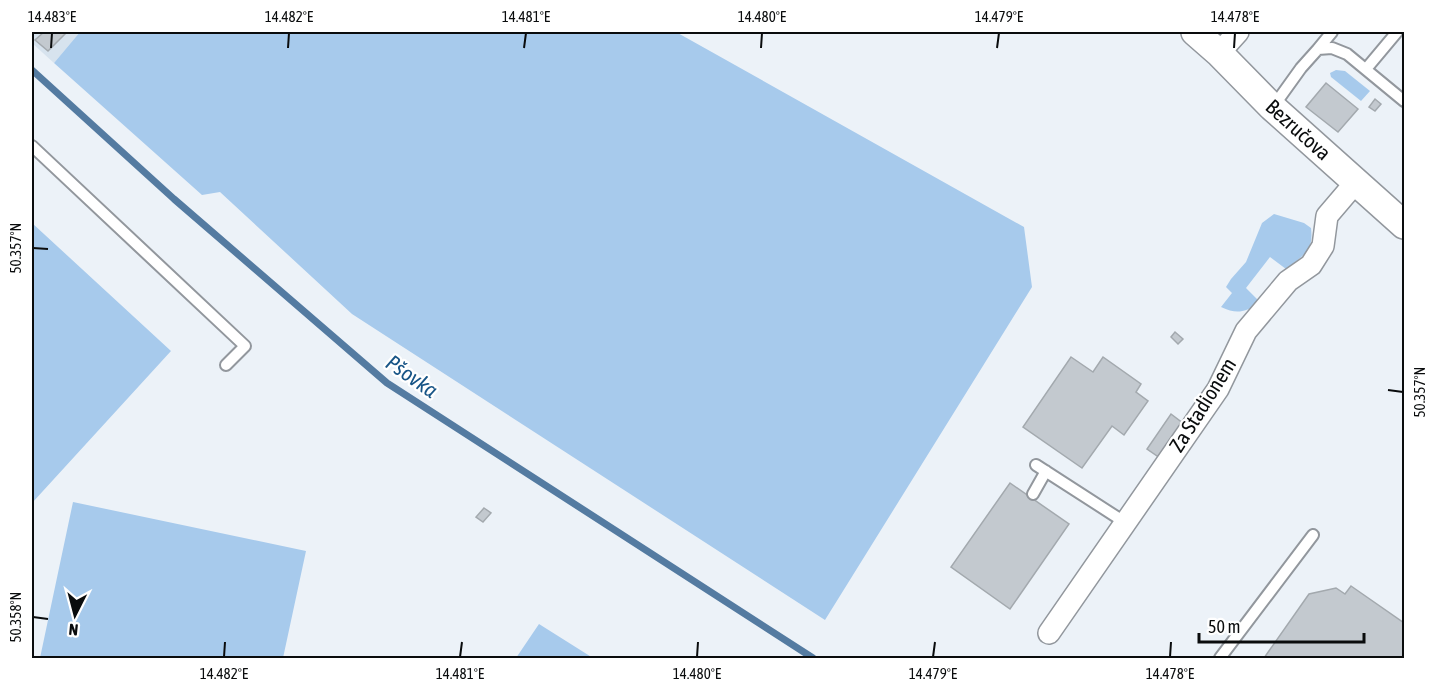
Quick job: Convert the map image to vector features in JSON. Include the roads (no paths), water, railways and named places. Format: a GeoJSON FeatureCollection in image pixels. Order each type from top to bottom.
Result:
{"type":"FeatureCollection","features":[{"type":"Feature","properties":{"kind":"street","name":"Bezručova"},"geometry":{"type":"LineString","coordinates":[[1195,32],[1219,53],[1272,108],[1404,225]]}},
{"type":"Feature","properties":{"kind":"street"},"geometry":{"type":"LineString","coordinates":[[1219,53],[1238,32]]}},
{"type":"Feature","properties":{"kind":"street","name":"Za Stadionem"},"geometry":{"type":"LineString","coordinates":[[1049,633],[1218,389],[1246,331],[1288,281],[1311,265],[1323,246],[1328,216],[1356,182]]}},
{"type":"Feature","properties":{"kind":"lane"},"geometry":{"type":"LineString","coordinates":[[1272,108],[1301,68],[1332,32]]}},
{"type":"Feature","properties":{"kind":"lane"},"geometry":{"type":"LineString","coordinates":[[1366,69],[1397,32]]}},
{"type":"Feature","properties":{"kind":"lane"},"geometry":{"type":"LineString","coordinates":[[1318,49],[1332,48],[1347,54],[1404,101]]}},
{"type":"Feature","properties":{"kind":"lane"},"geometry":{"type":"LineString","coordinates":[[32,146],[245,346],[226,365]]}},
{"type":"Feature","properties":{"kind":"lane"},"geometry":{"type":"LineString","coordinates":[[1033,494],[1041,468],[1125,523]]}},
{"type":"Feature","properties":{"kind":"lane"},"geometry":{"type":"LineString","coordinates":[[1220,658],[1313,535]]}},
{"type":"Feature","properties":{"kind":"waterway","name":"Pšovka"},"geometry":{"type":"LineString","coordinates":[[32,70],[174,199],[387,383],[813,658]]}}]}
